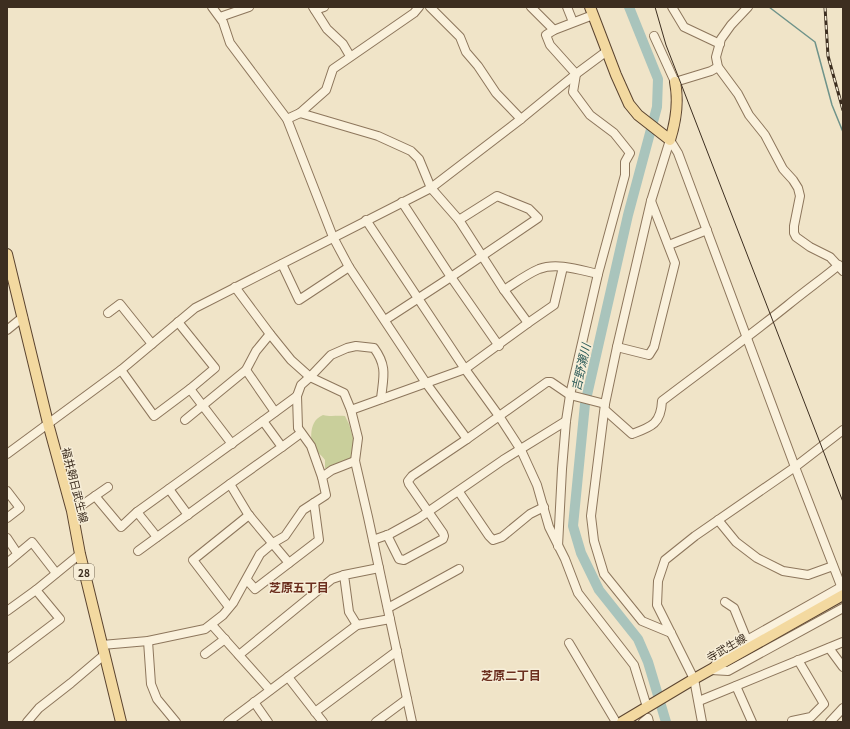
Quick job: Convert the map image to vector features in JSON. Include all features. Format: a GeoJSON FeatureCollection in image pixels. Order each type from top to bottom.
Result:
{"type":"FeatureCollection","features":[{"type":"Feature","properties":{"kind":"main road"},"geometry":{"type":"LineString","coordinates":[[592,11],[625,96],[634,110],[666,137],[674,129],[677,105],[675,82]]}},
{"type":"Feature","properties":{"kind":"main road","name":"福井朝日武生線"},"geometry":{"type":"LineString","coordinates":[[7,254],[48,422],[72,512],[80,554],[121,722]]}},
{"type":"Feature","properties":{"kind":"main road","name":"寺武生線"},"geometry":{"type":"LineString","coordinates":[[622,722],[842,591]]}},
{"type":"Feature","properties":{"kind":"street"},"geometry":{"type":"LineString","coordinates":[[212,7],[220,17],[230,44],[287,119],[333,237],[349,267],[426,382],[467,439]]}},
{"type":"Feature","properties":{"kind":"street"},"geometry":{"type":"LineString","coordinates":[[220,17],[249,7]]}},
{"type":"Feature","properties":{"kind":"street"},"geometry":{"type":"LineString","coordinates":[[324,7],[314,9],[327,29],[343,44],[350,56]]}},
{"type":"Feature","properties":{"kind":"street"},"geometry":{"type":"LineString","coordinates":[[287,119],[300,113],[326,90],[333,69],[414,13],[419,7]]}},
{"type":"Feature","properties":{"kind":"street"},"geometry":{"type":"LineString","coordinates":[[430,7],[460,37],[466,52],[478,66],[496,93],[521,119]]}},
{"type":"Feature","properties":{"kind":"street"},"geometry":{"type":"LineString","coordinates":[[531,7],[554,30]]}},
{"type":"Feature","properties":{"kind":"street"},"geometry":{"type":"LineString","coordinates":[[567,7],[573,22]]}},
{"type":"Feature","properties":{"kind":"street"},"geometry":{"type":"LineString","coordinates":[[672,7],[684,26],[720,44]]}},
{"type":"Feature","properties":{"kind":"street"},"geometry":{"type":"LineString","coordinates":[[387,535],[399,559],[401,560],[404,560],[443,539],[443,533],[409,484],[409,478],[547,382],[551,382],[570,395],[592,401],[605,407],[632,434],[649,428],[660,416],[662,401],[747,338],[789,304],[841,268],[830,257],[810,247],[796,237],[794,233],[794,226],[800,196],[798,188],[783,169],[765,135],[749,115],[738,94],[718,67],[716,57],[722,39],[731,25],[748,7]]}},
{"type":"Feature","properties":{"kind":"street"},"geometry":{"type":"LineString","coordinates":[[576,74],[550,45],[546,35],[592,11]]}},
{"type":"Feature","properties":{"kind":"street"},"geometry":{"type":"LineString","coordinates":[[654,36],[675,82],[711,71],[718,67]]}},
{"type":"Feature","properties":{"kind":"street"},"geometry":{"type":"LineString","coordinates":[[7,454],[48,422],[121,370],[195,308],[431,188],[607,51]]}},
{"type":"Feature","properties":{"kind":"street"},"geometry":{"type":"LineString","coordinates":[[558,546],[562,469],[570,395],[598,274],[625,175],[625,162],[630,153],[614,133],[590,115],[573,92],[576,74]]}},
{"type":"Feature","properties":{"kind":"street"},"geometry":{"type":"LineString","coordinates":[[300,113],[378,136],[407,148],[419,159],[431,188],[459,220],[504,290],[528,323]]}},
{"type":"Feature","properties":{"kind":"street"},"geometry":{"type":"LineString","coordinates":[[666,137],[617,347],[605,407],[591,516],[594,541],[604,574],[642,621],[671,633]]}},
{"type":"Feature","properties":{"kind":"street"},"geometry":{"type":"LineString","coordinates":[[666,137],[678,153],[842,591],[724,653],[711,670]]}},
{"type":"Feature","properties":{"kind":"street"},"geometry":{"type":"LineString","coordinates":[[385,320],[538,218],[529,209],[497,196],[459,220]]}},
{"type":"Feature","properties":{"kind":"street"},"geometry":{"type":"LineString","coordinates":[[617,347],[649,355],[654,347],[675,263],[651,201]]}},
{"type":"Feature","properties":{"kind":"street"},"geometry":{"type":"LineString","coordinates":[[402,202],[451,277],[499,346]]}},
{"type":"Feature","properties":{"kind":"street"},"geometry":{"type":"LineString","coordinates":[[366,220],[465,370],[499,416],[521,450],[538,485],[550,527],[565,559],[578,593],[634,665],[649,706]]}},
{"type":"Feature","properties":{"kind":"street"},"geometry":{"type":"LineString","coordinates":[[669,245],[706,230]]}},
{"type":"Feature","properties":{"kind":"street"},"geometry":{"type":"LineString","coordinates":[[282,264],[299,300],[349,267]]}},
{"type":"Feature","properties":{"kind":"street"},"geometry":{"type":"LineString","coordinates":[[504,290],[539,269],[548,267],[563,267],[598,274]]}},
{"type":"Feature","properties":{"kind":"street"},"geometry":{"type":"LineString","coordinates":[[351,410],[426,382],[465,370],[554,305],[563,267]]}},
{"type":"Feature","properties":{"kind":"street"},"geometry":{"type":"LineString","coordinates":[[235,287],[291,360],[310,377],[344,394],[351,410],[358,438],[355,460],[412,722]]}},
{"type":"Feature","properties":{"kind":"street"},"geometry":{"type":"LineString","coordinates":[[108,313],[120,304],[152,344]]}},
{"type":"Feature","properties":{"kind":"street"},"geometry":{"type":"LineString","coordinates":[[7,330],[22,317]]}},
{"type":"Feature","properties":{"kind":"street"},"geometry":{"type":"LineString","coordinates":[[121,370],[154,416],[215,368],[178,322]]}},
{"type":"Feature","properties":{"kind":"street"},"geometry":{"type":"LineString","coordinates":[[185,420],[246,370],[256,351],[270,334]]}},
{"type":"Feature","properties":{"kind":"street"},"geometry":{"type":"LineString","coordinates":[[28,722],[38,708],[71,683],[103,650],[205,629],[212,624],[229,607],[247,580],[260,554],[273,543],[285,536],[304,510],[326,495],[322,477],[311,446],[298,428],[297,396],[301,385],[331,355],[356,346],[374,348],[384,367],[381,399]]}},
{"type":"Feature","properties":{"kind":"street"},"geometry":{"type":"LineString","coordinates":[[246,370],[275,412]]}},
{"type":"Feature","properties":{"kind":"street"},"geometry":{"type":"LineString","coordinates":[[190,389],[232,444]]}},
{"type":"Feature","properties":{"kind":"street"},"geometry":{"type":"LineString","coordinates":[[95,496],[121,527],[137,512],[297,396]]}},
{"type":"Feature","properties":{"kind":"street"},"geometry":{"type":"LineString","coordinates":[[263,421],[282,447]]}},
{"type":"Feature","properties":{"kind":"street"},"geometry":{"type":"LineString","coordinates":[[373,540],[387,535],[428,512],[459,492],[503,460],[566,421]]}},
{"type":"Feature","properties":{"kind":"street"},"geometry":{"type":"LineString","coordinates":[[702,722],[692,681],[657,604],[658,581],[665,560],[695,536],[795,467],[843,430]]}},
{"type":"Feature","properties":{"kind":"street"},"geometry":{"type":"LineString","coordinates":[[138,551],[301,433]]}},
{"type":"Feature","properties":{"kind":"street"},"geometry":{"type":"LineString","coordinates":[[322,477],[332,470],[355,460]]}},
{"type":"Feature","properties":{"kind":"street"},"geometry":{"type":"LineString","coordinates":[[230,484],[249,515],[289,563]]}},
{"type":"Feature","properties":{"kind":"street"},"geometry":{"type":"LineString","coordinates":[[72,512],[108,487]]}},
{"type":"Feature","properties":{"kind":"street"},"geometry":{"type":"LineString","coordinates":[[169,489],[188,515]]}},
{"type":"Feature","properties":{"kind":"street"},"geometry":{"type":"LineString","coordinates":[[7,491],[20,508],[7,518]]}},
{"type":"Feature","properties":{"kind":"street"},"geometry":{"type":"LineString","coordinates":[[459,492],[493,540],[502,537],[530,514],[544,507]]}},
{"type":"Feature","properties":{"kind":"street"},"geometry":{"type":"LineString","coordinates":[[247,580],[255,590],[319,540],[314,503]]}},
{"type":"Feature","properties":{"kind":"street"},"geometry":{"type":"LineString","coordinates":[[137,512],[157,537]]}},
{"type":"Feature","properties":{"kind":"street"},"geometry":{"type":"LineString","coordinates":[[229,607],[193,560],[249,515]]}},
{"type":"Feature","properties":{"kind":"street"},"geometry":{"type":"LineString","coordinates":[[718,520],[736,542],[757,558],[783,571],[808,575],[833,566]]}},
{"type":"Feature","properties":{"kind":"street"},"geometry":{"type":"LineString","coordinates":[[7,538],[17,554]]}},
{"type":"Feature","properties":{"kind":"street"},"geometry":{"type":"LineString","coordinates":[[7,563],[32,542],[56,573]]}},
{"type":"Feature","properties":{"kind":"street"},"geometry":{"type":"LineString","coordinates":[[7,611],[36,590],[80,554]]}},
{"type":"Feature","properties":{"kind":"street"},"geometry":{"type":"LineString","coordinates":[[239,655],[332,579],[379,568]]}},
{"type":"Feature","properties":{"kind":"street"},"geometry":{"type":"LineString","coordinates":[[388,608],[459,569]]}},
{"type":"Feature","properties":{"kind":"street"},"geometry":{"type":"LineString","coordinates":[[344,575],[349,612],[357,624]]}},
{"type":"Feature","properties":{"kind":"street"},"geometry":{"type":"LineString","coordinates":[[7,658],[60,619],[36,590]]}},
{"type":"Feature","properties":{"kind":"street"},"geometry":{"type":"LineString","coordinates":[[725,602],[734,608],[747,640]]}},
{"type":"Feature","properties":{"kind":"street"},"geometry":{"type":"LineString","coordinates":[[711,670],[728,671],[843,608]]}},
{"type":"Feature","properties":{"kind":"street"},"geometry":{"type":"LineString","coordinates":[[228,722],[357,624],[390,619]]}},
{"type":"Feature","properties":{"kind":"street"},"geometry":{"type":"LineString","coordinates":[[212,624],[270,690]]}},
{"type":"Feature","properties":{"kind":"street"},"geometry":{"type":"LineString","coordinates":[[205,654],[225,639]]}},
{"type":"Feature","properties":{"kind":"street"},"geometry":{"type":"LineString","coordinates":[[148,641],[151,684],[157,699],[176,722]]}},
{"type":"Feature","properties":{"kind":"street"},"geometry":{"type":"LineString","coordinates":[[698,701],[843,642]]}},
{"type":"Feature","properties":{"kind":"street"},"geometry":{"type":"LineString","coordinates":[[568,643],[616,722]]}},
{"type":"Feature","properties":{"kind":"street"},"geometry":{"type":"LineString","coordinates":[[829,648],[843,668]]}},
{"type":"Feature","properties":{"kind":"street"},"geometry":{"type":"LineString","coordinates":[[315,712],[397,650]]}},
{"type":"Feature","properties":{"kind":"street"},"geometry":{"type":"LineString","coordinates":[[792,721],[813,719],[824,704],[798,660]]}},
{"type":"Feature","properties":{"kind":"street"},"geometry":{"type":"LineString","coordinates":[[288,677],[323,722]]}},
{"type":"Feature","properties":{"kind":"street"},"geometry":{"type":"LineString","coordinates":[[736,686],[752,722]]}},
{"type":"Feature","properties":{"kind":"street"},"geometry":{"type":"LineString","coordinates":[[376,722],[407,698]]}},
{"type":"Feature","properties":{"kind":"street"},"geometry":{"type":"LineString","coordinates":[[254,702],[268,722]]}},
{"type":"Feature","properties":{"kind":"street"},"geometry":{"type":"LineString","coordinates":[[830,722],[843,708]]}},
{"type":"Feature","properties":{"kind":"street"},"geometry":{"type":"LineString","coordinates":[[643,722],[648,718],[649,722]]}},
{"type":"Feature","properties":{"kind":"green space"},"geometry":{"type":"Polygon","coordinates":[[[323,415],[345,416],[354,441],[352,458],[330,468],[325,468],[325,460],[315,449],[311,440],[313,425],[319,417],[323,415]]]}},
{"type":"Feature","properties":{"kind":"waterway","name":"吉野瀬川"},"geometry":{"type":"LineString","coordinates":[[629,7],[658,79],[657,107],[628,215],[585,404],[573,526],[581,553],[599,590],[638,639],[648,662],[666,722]]}},
{"type":"Feature","properties":{"kind":"waterway"},"geometry":{"type":"LineString","coordinates":[[769,7],[815,42],[832,105],[843,132]]}},
{"type":"Feature","properties":{"kind":"tram line"},"geometry":{"type":"LineString","coordinates":[[655,7],[666,45],[843,502]]}},
{"type":"Feature","properties":{"kind":"railway"},"geometry":{"type":"LineString","coordinates":[[825,7],[828,56],[843,110]]}},
{"type":"Feature","properties":{"kind":"district","name":"芝原五丁目"},"geometry":{"type":"Point","coordinates":[299,586]}},
{"type":"Feature","properties":{"kind":"district","name":"芝原二丁目"},"geometry":{"type":"Point","coordinates":[511,674]}}]}
